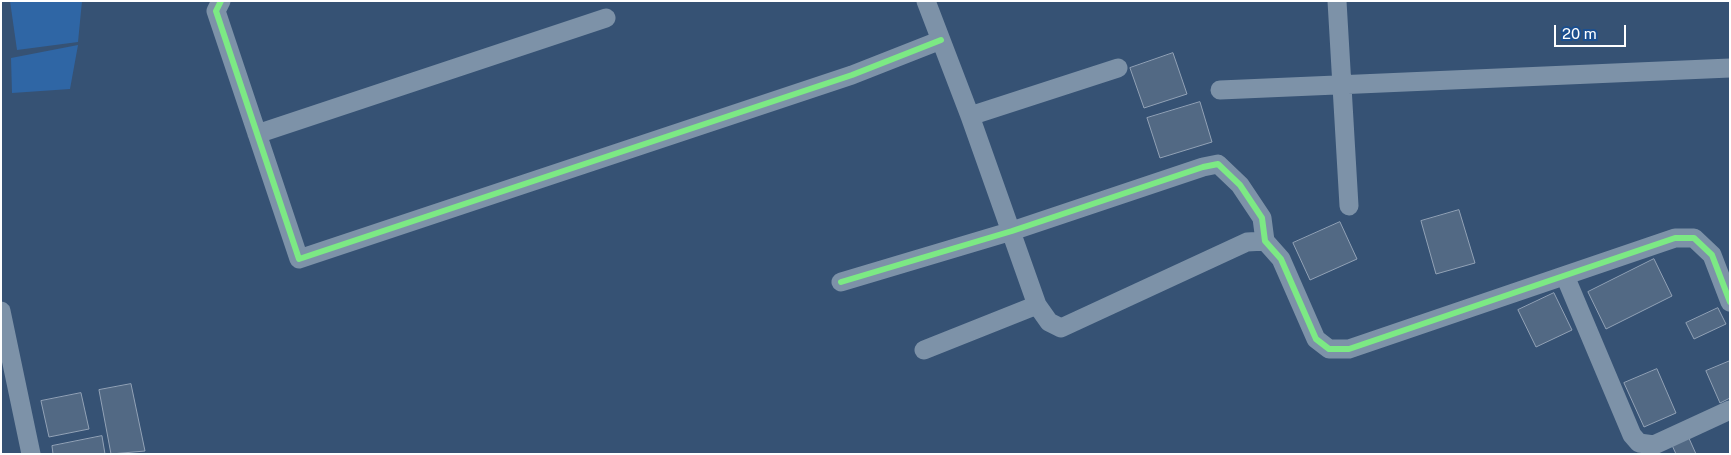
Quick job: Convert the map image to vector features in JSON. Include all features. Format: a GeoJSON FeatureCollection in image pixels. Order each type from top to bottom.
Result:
{"type":"FeatureCollection","features":[{"type":"Feature","properties":{"kind":"street"},"geometry":{"type":"LineString","coordinates":[[221,1],[216,11],[299,259],[852,75],[941,40]]}},
{"type":"Feature","properties":{"kind":"street"},"geometry":{"type":"LineString","coordinates":[[926,1],[1012,231],[1037,305],[1049,322],[1061,328],[1247,242],[1265,241]]}},
{"type":"Feature","properties":{"kind":"street"},"geometry":{"type":"LineString","coordinates":[[1337,1],[1349,206]]}},
{"type":"Feature","properties":{"kind":"street"},"geometry":{"type":"LineString","coordinates":[[257,134],[606,18]]}},
{"type":"Feature","properties":{"kind":"street"},"geometry":{"type":"LineString","coordinates":[[970,116],[1118,68]]}},
{"type":"Feature","properties":{"kind":"street"},"geometry":{"type":"LineString","coordinates":[[1220,90],[1730,68]]}},
{"type":"Feature","properties":{"kind":"street"},"geometry":{"type":"LineString","coordinates":[[841,282],[1012,231],[1203,167],[1218,164],[1240,185],[1262,218],[1265,241],[1281,258],[1316,339],[1330,349],[1348,349],[1675,238],[1694,238],[1712,255],[1730,302]]}},
{"type":"Feature","properties":{"kind":"street"},"geometry":{"type":"LineString","coordinates":[[1565,276],[1632,435],[1639,443],[1654,444],[1730,410]]}},
{"type":"Feature","properties":{"kind":"street"},"geometry":{"type":"LineString","coordinates":[[924,350],[1037,305]]}},
{"type":"Feature","properties":{"kind":"street"},"geometry":{"type":"LineString","coordinates":[[1,310],[6,354],[31,454]]}},
{"type":"Feature","properties":{"kind":"shaded area"},"geometry":{"type":"Polygon","coordinates":[[[10,1],[82,1],[78,42],[17,50],[10,1]]]}},
{"type":"Feature","properties":{"kind":"shaded area"},"geometry":{"type":"Polygon","coordinates":[[[78,45],[70,89],[12,93],[11,58],[78,45]]]}},
{"type":"Feature","properties":{"kind":"building"},"geometry":{"type":"Polygon","coordinates":[[[1173,53],[1187,94],[1144,108],[1130,68],[1173,53]]]}},
{"type":"Feature","properties":{"kind":"building"},"geometry":{"type":"Polygon","coordinates":[[[1200,102],[1212,142],[1160,158],[1147,118],[1200,102]]]}},
{"type":"Feature","properties":{"kind":"building"},"geometry":{"type":"Polygon","coordinates":[[[1459,210],[1475,263],[1436,274],[1421,221],[1459,210]]]}},
{"type":"Feature","properties":{"kind":"building"},"geometry":{"type":"Polygon","coordinates":[[[1340,222],[1357,259],[1310,280],[1293,243],[1340,222]]]}},
{"type":"Feature","properties":{"kind":"building"},"geometry":{"type":"Polygon","coordinates":[[[1654,259],[1672,296],[1606,329],[1588,292],[1654,259]]]}},
{"type":"Feature","properties":{"kind":"building"},"geometry":{"type":"Polygon","coordinates":[[[1554,293],[1572,330],[1536,347],[1518,310],[1554,293]]]}},
{"type":"Feature","properties":{"kind":"building"},"geometry":{"type":"Polygon","coordinates":[[[1718,308],[1726,324],[1694,339],[1686,323],[1718,308]]]}},
{"type":"Feature","properties":{"kind":"building"},"geometry":{"type":"Polygon","coordinates":[[[1730,361],[1730,398],[1720,403],[1706,371],[1730,361]]]}},
{"type":"Feature","properties":{"kind":"building"},"geometry":{"type":"Polygon","coordinates":[[[1657,369],[1676,413],[1644,427],[1624,383],[1657,369]]]}},
{"type":"Feature","properties":{"kind":"building"},"geometry":{"type":"Polygon","coordinates":[[[131,384],[145,451],[111,454],[99,390],[131,384]]]}},
{"type":"Feature","properties":{"kind":"building"},"geometry":{"type":"Polygon","coordinates":[[[81,393],[89,429],[49,437],[41,401],[81,393]]]}},
{"type":"Feature","properties":{"kind":"building"},"geometry":{"type":"Polygon","coordinates":[[[102,436],[105,454],[53,454],[52,446],[102,436]]]}},
{"type":"Feature","properties":{"kind":"building"},"geometry":{"type":"Polygon","coordinates":[[[1688,436],[1696,454],[1676,454],[1671,443],[1688,436]]]}},
{"type":"Feature","properties":{"kind":"cycle path"},"geometry":{"type":"LineString","coordinates":[[221,1],[216,11],[299,259],[852,75],[941,40]]}},
{"type":"Feature","properties":{"kind":"cycle path"},"geometry":{"type":"LineString","coordinates":[[841,282],[1012,231],[1203,167],[1218,164],[1240,185],[1262,218],[1265,241],[1281,259],[1316,339],[1329,349],[1349,349],[1675,238],[1694,238],[1712,255],[1730,302]]}}]}
